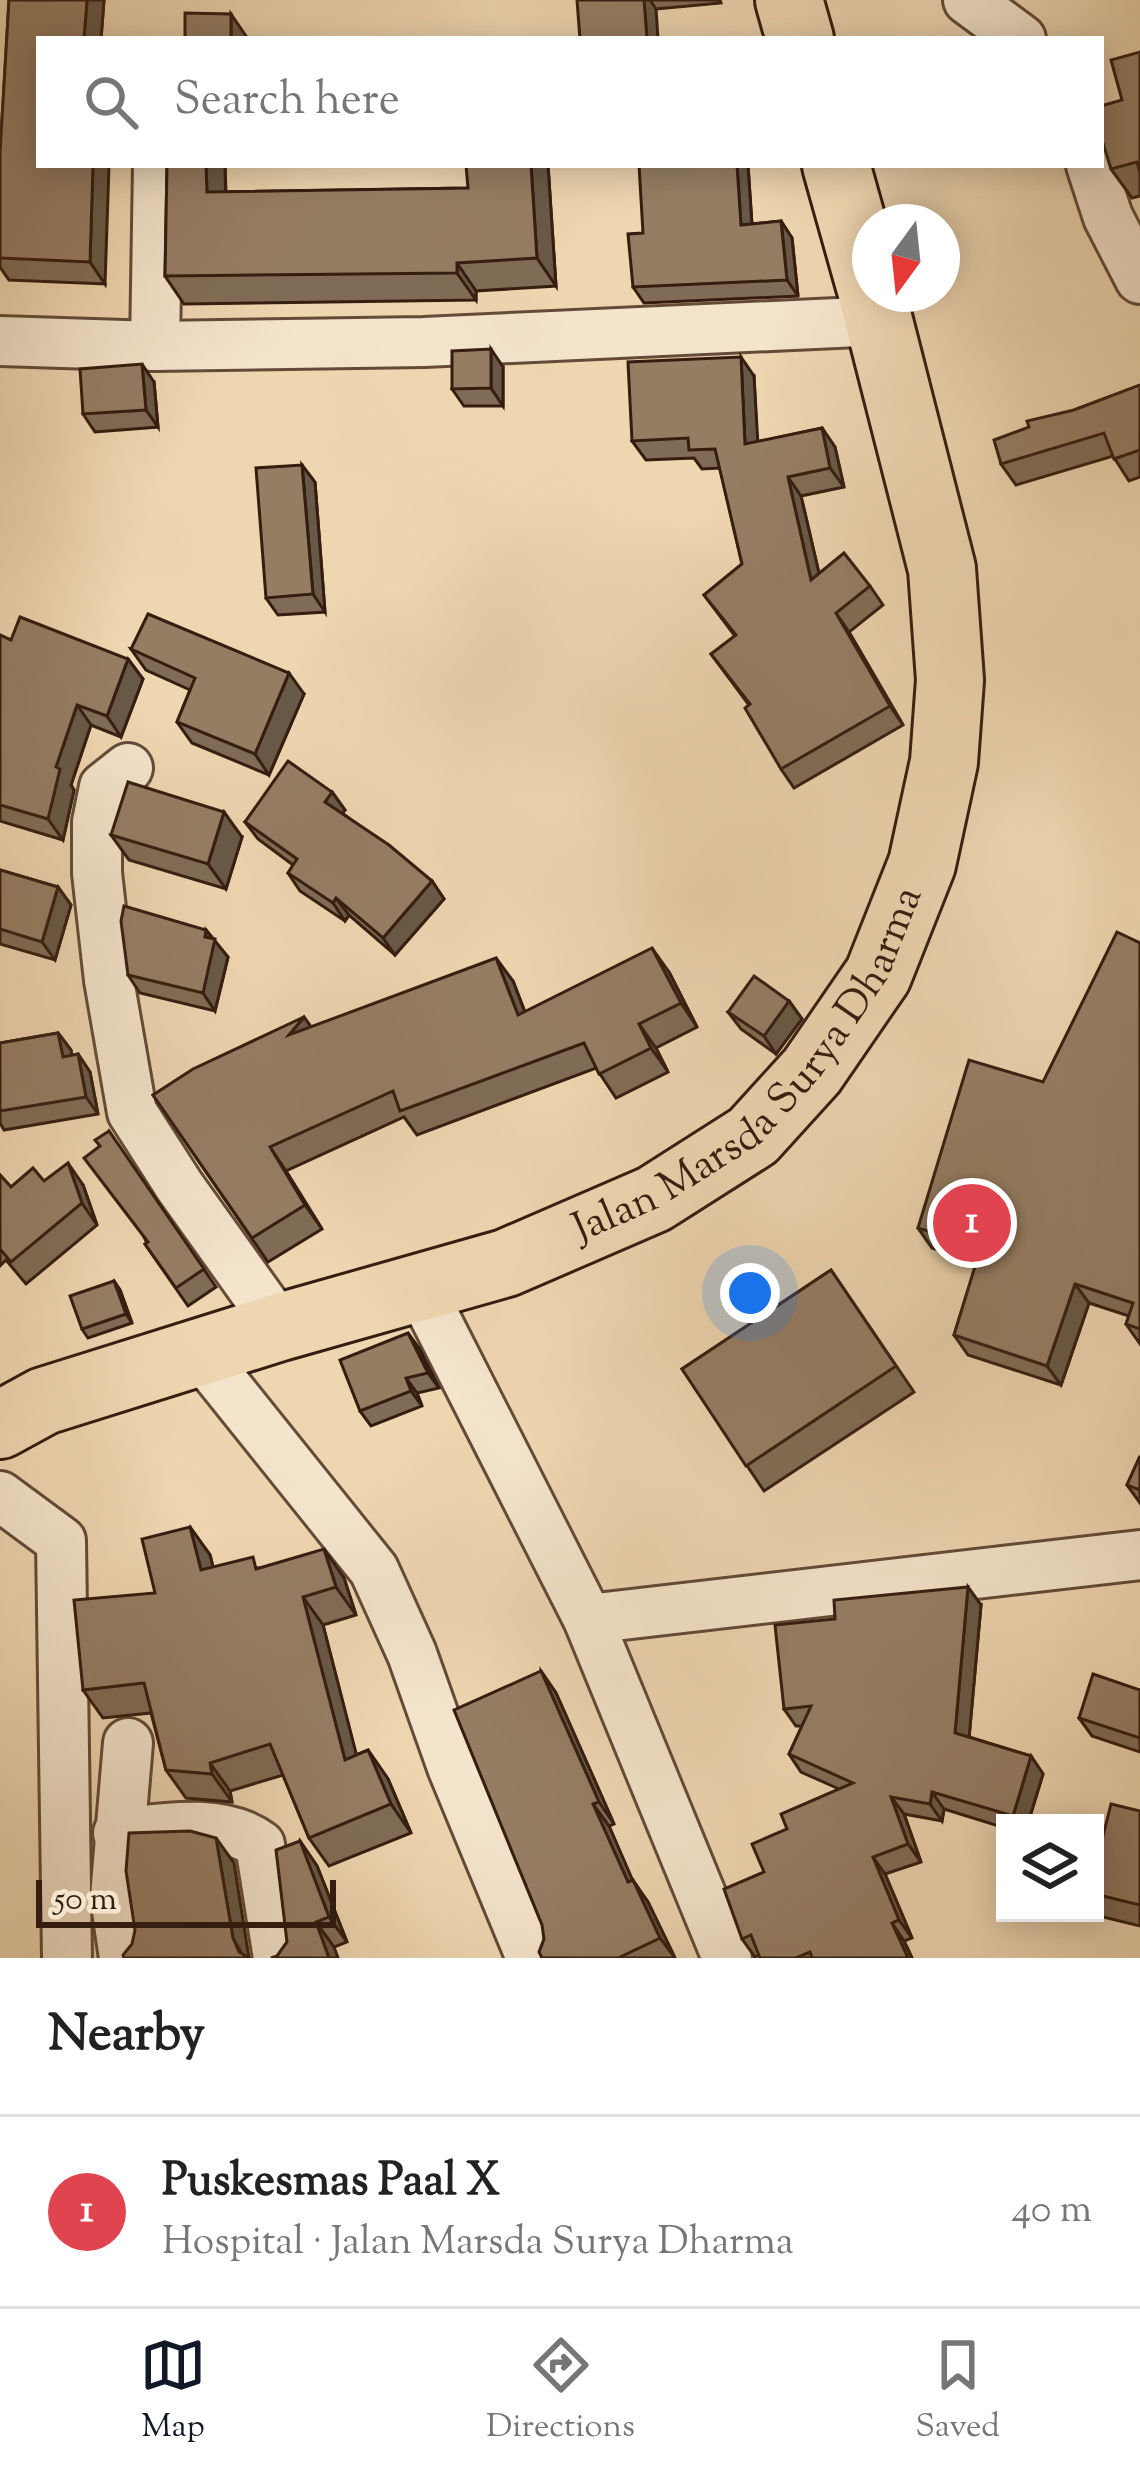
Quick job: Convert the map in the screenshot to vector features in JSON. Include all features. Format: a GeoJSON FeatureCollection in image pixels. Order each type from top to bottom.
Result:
{"type":"FeatureCollection","features":[{"type":"Feature","properties":{"kind":"highway"},"geometry":{"type":"LineString","coordinates":[[789,0],[799,36]]}},
{"type":"Feature","properties":{"kind":"highway","name":"Jalan Marsda Surya Dharma"},"geometry":{"type":"LineString","coordinates":[[837,168],[852,222]]}},
{"type":"Feature","properties":{"kind":"highway","name":"Jalan Marsda Surya Dharma"},"geometry":{"type":"LineString","coordinates":[[0,1424],[44,1401],[506,1263],[654,1199],[753,1136],[812,1071],[878,975],[922,863],[944,762],[950,680],[942,568],[877,312]]}},
{"type":"Feature","properties":{"kind":"street"},"geometry":{"type":"LineString","coordinates":[[968,0],[1017,36]]}},
{"type":"Feature","properties":{"kind":"street"},"geometry":{"type":"LineString","coordinates":[[155,346],[158,168]]}},
{"type":"Feature","properties":{"kind":"street"},"geometry":{"type":"LineString","coordinates":[[1092,168],[1108,217],[1140,279]]}},
{"type":"Feature","properties":{"kind":"street"},"geometry":{"type":"LineString","coordinates":[[0,341],[155,346],[424,342],[852,302]]}},
{"type":"Feature","properties":{"kind":"street"},"geometry":{"type":"LineString","coordinates":[[128,768],[104,787],[97,856],[109,980],[132,1112],[280,1327]]}},
{"type":"Feature","properties":{"kind":"street"},"geometry":{"type":"LineString","coordinates":[[420,1288],[587,1619],[727,1958]]}},
{"type":"Feature","properties":{"kind":"street"},"geometry":{"type":"LineString","coordinates":[[200,1353],[374,1570],[412,1654],[452,1767],[530,1958]]}},
{"type":"Feature","properties":{"kind":"street"},"geometry":{"type":"LineString","coordinates":[[0,1496],[61,1541],[67,1958]]}},
{"type":"Feature","properties":{"kind":"street"},"geometry":{"type":"LineString","coordinates":[[587,1619],[1140,1556]]}},
{"type":"Feature","properties":{"kind":"street"},"geometry":{"type":"LineString","coordinates":[[124,1958],[116,1897],[128,1743]]}},
{"type":"Feature","properties":{"kind":"street"},"geometry":{"type":"LineString","coordinates":[[118,1833],[159,1828],[244,1833],[260,1845],[278,1958]]}},
{"type":"Feature","properties":{"kind":"building"},"geometry":{"type":"Polygon","coordinates":[[[9,0],[87,0],[84,36],[36,36],[36,168],[93,168],[90,262],[0,258],[0,153],[9,0]]]}},
{"type":"Feature","properties":{"kind":"building"},"geometry":{"type":"Polygon","coordinates":[[[577,0],[644,0],[647,36],[580,36],[577,0]]]}},
{"type":"Feature","properties":{"kind":"building"},"geometry":{"type":"Polygon","coordinates":[[[185,13],[231,14],[231,36],[185,36],[185,13]]]}},
{"type":"Feature","properties":{"kind":"building"},"geometry":{"type":"Polygon","coordinates":[[[1140,52],[1140,173],[1137,162],[1111,169],[1104,147],[1104,105],[1122,100],[1111,60],[1140,52]]]}},
{"type":"Feature","properties":{"kind":"building"},"geometry":{"type":"Polygon","coordinates":[[[167,168],[206,168],[207,192],[468,188],[466,168],[531,168],[537,258],[457,263],[457,273],[165,276],[167,168]]]}},
{"type":"Feature","properties":{"kind":"building"},"geometry":{"type":"Polygon","coordinates":[[[639,168],[737,168],[741,225],[781,221],[787,280],[633,287],[628,234],[643,233],[639,168]]]}},
{"type":"Feature","properties":{"kind":"building"},"geometry":{"type":"Polygon","coordinates":[[[491,349],[491,388],[452,389],[452,351],[491,349]]]}},
{"type":"Feature","properties":{"kind":"building"},"geometry":{"type":"Polygon","coordinates":[[[741,357],[745,444],[822,428],[830,468],[788,477],[811,580],[844,553],[870,586],[836,613],[890,706],[781,769],[745,708],[750,704],[711,654],[736,635],[704,595],[742,564],[715,449],[689,450],[688,438],[632,441],[628,362],[741,357]]]}},
{"type":"Feature","properties":{"kind":"building"},"geometry":{"type":"Polygon","coordinates":[[[142,364],[146,410],[83,414],[80,369],[142,364]]]}},
{"type":"Feature","properties":{"kind":"building"},"geometry":{"type":"Polygon","coordinates":[[[1140,385],[1140,450],[1114,459],[1104,433],[1001,464],[994,440],[1029,427],[1027,421],[1074,410],[1140,385]]]}},
{"type":"Feature","properties":{"kind":"building"},"geometry":{"type":"Polygon","coordinates":[[[302,465],[313,594],[266,598],[256,468],[302,465]]]}},
{"type":"Feature","properties":{"kind":"building"},"geometry":{"type":"Polygon","coordinates":[[[148,614],[289,673],[255,754],[177,722],[195,678],[131,649],[148,614]]]}},
{"type":"Feature","properties":{"kind":"building"},"geometry":{"type":"Polygon","coordinates":[[[20,617],[128,659],[107,716],[77,705],[56,767],[60,769],[48,819],[0,805],[0,635],[11,640],[20,617]]]}},
{"type":"Feature","properties":{"kind":"building"},"geometry":{"type":"Polygon","coordinates":[[[288,761],[332,792],[325,802],[432,881],[383,938],[336,898],[333,903],[288,873],[297,859],[245,822],[288,761]]]}},
{"type":"Feature","properties":{"kind":"building"},"geometry":{"type":"Polygon","coordinates":[[[128,782],[224,812],[208,864],[111,835],[128,782]]]}},
{"type":"Feature","properties":{"kind":"building"},"geometry":{"type":"Polygon","coordinates":[[[0,870],[58,887],[42,942],[0,929],[0,870]]]}},
{"type":"Feature","properties":{"kind":"building"},"geometry":{"type":"Polygon","coordinates":[[[124,906],[206,930],[205,937],[215,939],[203,993],[128,975],[121,921],[124,906]]]}},
{"type":"Feature","properties":{"kind":"building"},"geometry":{"type":"Polygon","coordinates":[[[1117,932],[1140,943],[1140,1329],[1126,1324],[1133,1303],[1075,1284],[1047,1366],[954,1335],[981,1247],[918,1228],[969,1060],[1043,1082],[1117,932]]]}},
{"type":"Feature","properties":{"kind":"building"},"geometry":{"type":"Polygon","coordinates":[[[652,948],[681,1003],[639,1024],[651,1048],[599,1074],[584,1043],[400,1111],[393,1091],[270,1147],[305,1205],[252,1238],[153,1095],[193,1069],[304,1017],[289,1035],[496,958],[518,1015],[652,948]]]}},
{"type":"Feature","properties":{"kind":"building"},"geometry":{"type":"Polygon","coordinates":[[[754,976],[789,1001],[764,1036],[728,1012],[754,976]]]}},
{"type":"Feature","properties":{"kind":"building"},"geometry":{"type":"Polygon","coordinates":[[[58,1033],[63,1057],[78,1054],[86,1097],[0,1111],[0,1043],[58,1033]]]}},
{"type":"Feature","properties":{"kind":"building"},"geometry":{"type":"Polygon","coordinates":[[[109,1131],[204,1269],[176,1288],[145,1244],[148,1242],[84,1158],[100,1146],[95,1140],[109,1131]]]}},
{"type":"Feature","properties":{"kind":"building"},"geometry":{"type":"Polygon","coordinates":[[[68,1163],[82,1203],[11,1262],[0,1249],[0,1175],[11,1187],[33,1168],[44,1181],[68,1163]]]}},
{"type":"Feature","properties":{"kind":"building"},"geometry":{"type":"Polygon","coordinates":[[[831,1270],[896,1366],[746,1466],[682,1369],[831,1270]]]}},
{"type":"Feature","properties":{"kind":"building"},"geometry":{"type":"Polygon","coordinates":[[[114,1281],[126,1314],[82,1329],[70,1296],[114,1281]]]}},
{"type":"Feature","properties":{"kind":"building"},"geometry":{"type":"Polygon","coordinates":[[[408,1333],[428,1373],[406,1378],[411,1391],[360,1411],[340,1360],[408,1333]]]}},
{"type":"Feature","properties":{"kind":"building"},"geometry":{"type":"Polygon","coordinates":[[[1140,1456],[1140,1490],[1127,1485],[1140,1456]]]}},
{"type":"Feature","properties":{"kind":"building"},"geometry":{"type":"Polygon","coordinates":[[[190,1527],[201,1570],[253,1557],[256,1569],[324,1549],[336,1587],[303,1597],[345,1760],[368,1750],[391,1804],[309,1838],[270,1744],[210,1763],[212,1774],[166,1770],[144,1683],[83,1690],[74,1600],[155,1593],[142,1539],[190,1527]]]}},
{"type":"Feature","properties":{"kind":"building"},"geometry":{"type":"Polygon","coordinates":[[[968,1587],[955,1733],[1031,1756],[1014,1814],[932,1792],[930,1804],[891,1797],[908,1844],[873,1857],[899,1920],[892,1923],[908,1958],[812,1958],[810,1952],[796,1958],[760,1958],[751,1935],[742,1939],[724,1889],[764,1872],[752,1844],[787,1829],[781,1814],[853,1783],[789,1754],[811,1706],[784,1709],[775,1625],[835,1619],[834,1600],[968,1587]]]}},
{"type":"Feature","properties":{"kind":"building"},"geometry":{"type":"Polygon","coordinates":[[[541,1671],[599,1802],[593,1804],[660,1938],[618,1958],[542,1958],[542,1925],[454,1710],[541,1671]]]}},
{"type":"Feature","properties":{"kind":"building"},"geometry":{"type":"Polygon","coordinates":[[[1093,1674],[1140,1690],[1140,1738],[1079,1718],[1093,1674]]]}},
{"type":"Feature","properties":{"kind":"building"},"geometry":{"type":"Polygon","coordinates":[[[1111,1804],[1140,1811],[1140,1905],[1104,1896],[1104,1832],[1111,1804]]]}},
{"type":"Feature","properties":{"kind":"building"},"geometry":{"type":"Polygon","coordinates":[[[190,1831],[216,1838],[233,1938],[239,1952],[249,1958],[124,1958],[135,1930],[126,1871],[129,1833],[190,1831]]]}},
{"type":"Feature","properties":{"kind":"building"},"geometry":{"type":"Polygon","coordinates":[[[300,1841],[329,1917],[316,1922],[329,1958],[271,1958],[287,1942],[276,1850],[300,1841]]]}},
{"type":"Feature","properties":{"kind":"place","name":"Puskesmas Paal X"},"geometry":{"type":"Point","coordinates":[972,1223]}}]}
